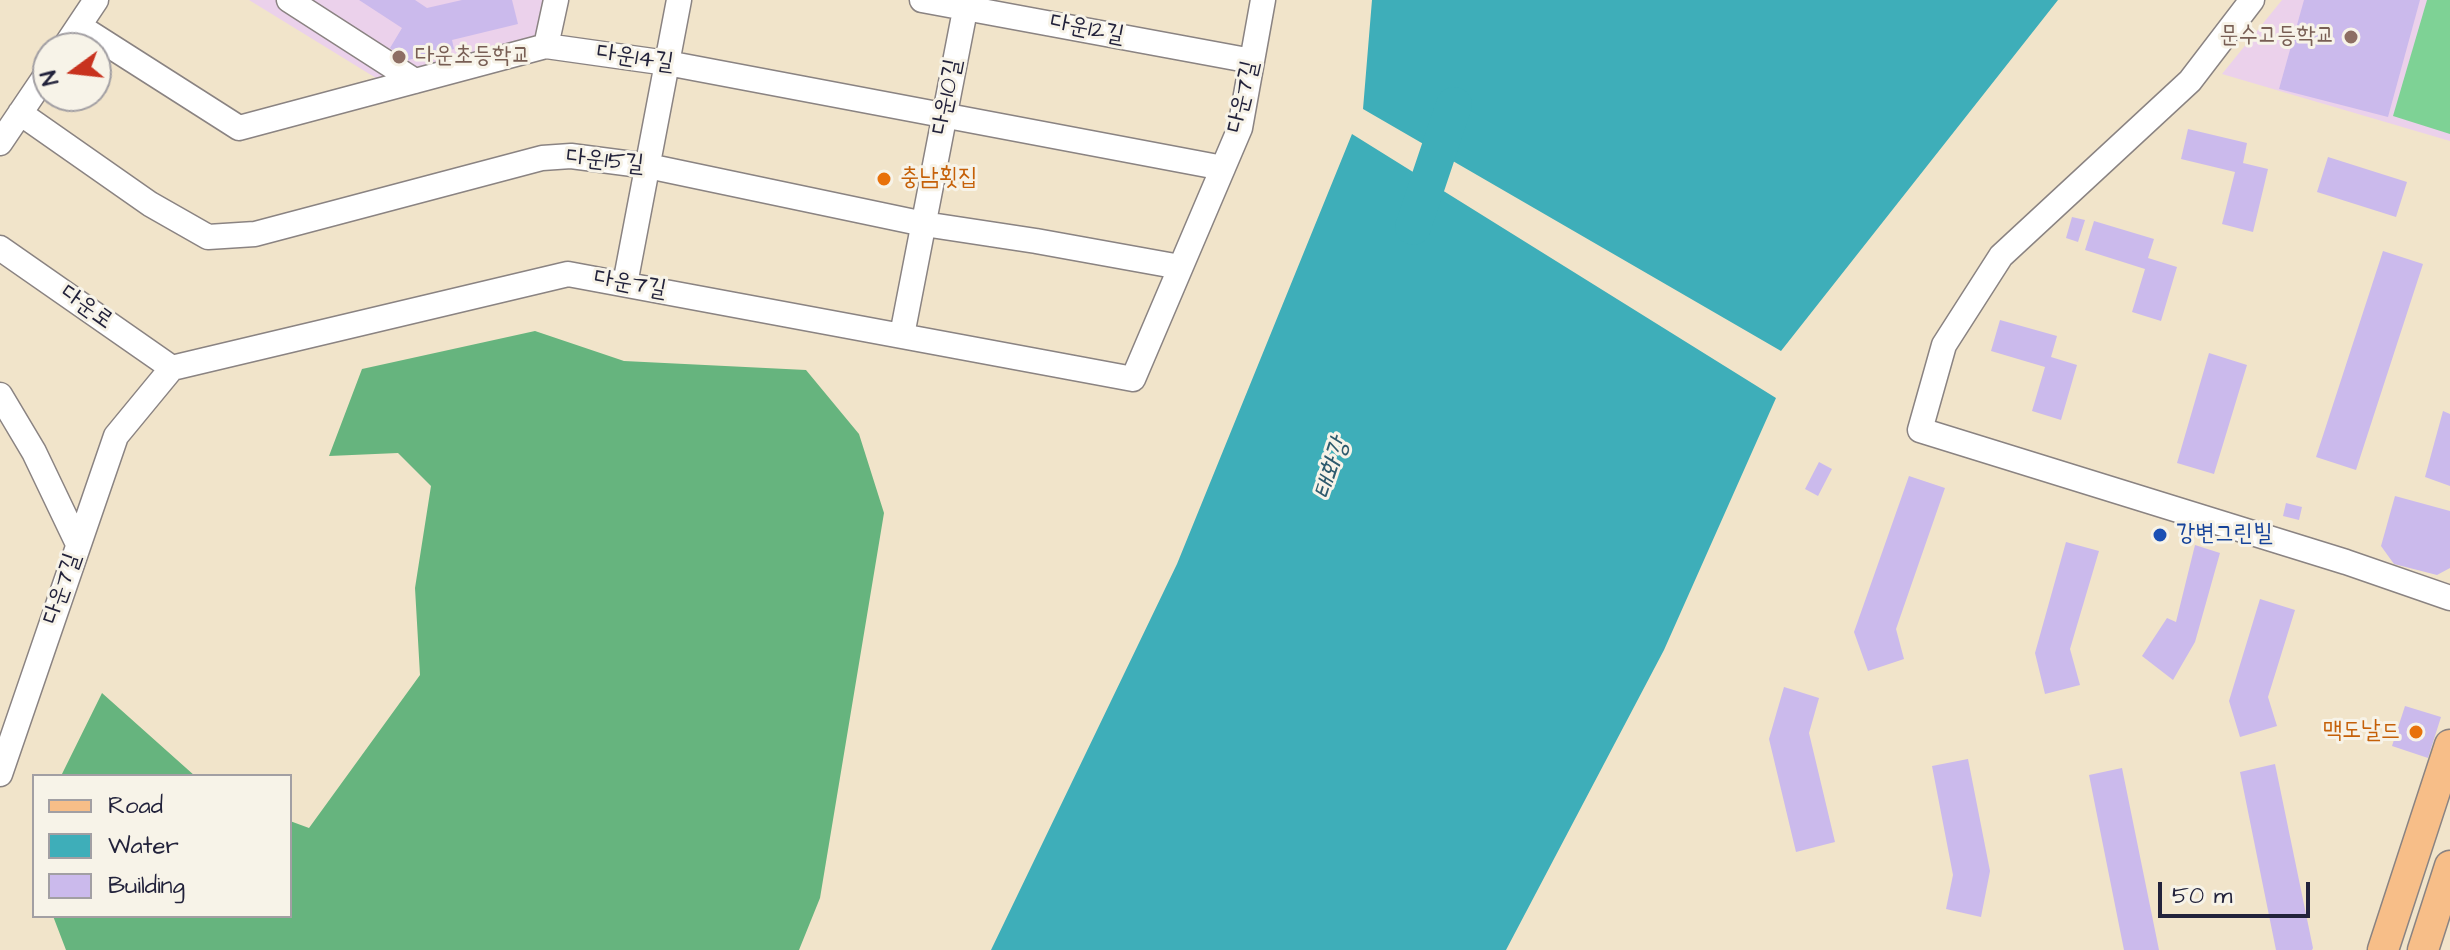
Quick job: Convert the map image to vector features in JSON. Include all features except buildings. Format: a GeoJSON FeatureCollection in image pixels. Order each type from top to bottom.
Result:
{"type":"FeatureCollection","features":[{"type":"Feature","properties":{"kind":"main road"},"geometry":{"type":"LineString","coordinates":[[2383,950],[2450,745]]}},
{"type":"Feature","properties":{"kind":"main road"},"geometry":{"type":"LineString","coordinates":[[2423,950],[2450,866]]}},
{"type":"Feature","properties":{"kind":"street"},"geometry":{"type":"LineString","coordinates":[[75,32],[96,0]]}},
{"type":"Feature","properties":{"kind":"street"},"geometry":{"type":"LineString","coordinates":[[289,0],[415,81]]}},
{"type":"Feature","properties":{"kind":"street"},"geometry":{"type":"LineString","coordinates":[[546,46],[556,0]]}},
{"type":"Feature","properties":{"kind":"street"},"geometry":{"type":"LineString","coordinates":[[625,284],[679,0]]}},
{"type":"Feature","properties":{"kind":"street","name":"다운12길"},"geometry":{"type":"LineString","coordinates":[[922,0],[967,4],[1252,61]]}},
{"type":"Feature","properties":{"kind":"street","name":"다운7길"},"geometry":{"type":"LineString","coordinates":[[0,774],[116,436],[172,368],[568,274],[1133,379],[1240,128],[1263,0]]}},
{"type":"Feature","properties":{"kind":"street"},"geometry":{"type":"LineString","coordinates":[[2252,0],[2190,81],[2001,256],[1944,345],[1920,430],[2346,562],[2450,598]]}},
{"type":"Feature","properties":{"kind":"street","name":"다운10길"},"geometry":{"type":"LineString","coordinates":[[902,335],[967,4]]}},
{"type":"Feature","properties":{"kind":"street","name":"다운14길"},"geometry":{"type":"LineString","coordinates":[[79,26],[239,128],[546,46],[667,63],[1223,168]]}},
{"type":"Feature","properties":{"kind":"street"},"geometry":{"type":"LineString","coordinates":[[0,143],[32,95]]}},
{"type":"Feature","properties":{"kind":"street","name":"다운15길"},"geometry":{"type":"LineString","coordinates":[[20,113],[150,204],[208,237],[255,234],[542,158],[571,156],[648,166],[924,224],[1180,267]]}},
{"type":"Feature","properties":{"kind":"street","name":"다운로"},"geometry":{"type":"LineString","coordinates":[[0,248],[172,368]]}},
{"type":"Feature","properties":{"kind":"street"},"geometry":{"type":"LineString","coordinates":[[0,396],[34,452],[78,544]]}},
{"type":"Feature","properties":{"kind":"shaded area","name":"다운초등학교"},"geometry":{"type":"Polygon","coordinates":[[[249,0],[544,0],[537,35],[376,78],[249,0]]]}},
{"type":"Feature","properties":{"kind":"shaded area","name":"문수고등학교"},"geometry":{"type":"Polygon","coordinates":[[[2282,0],[2450,0],[2450,141],[2222,74],[2282,0]]]}},
{"type":"Feature","properties":{"kind":"green space"},"geometry":{"type":"Polygon","coordinates":[[[2427,0],[2450,0],[2450,134],[2393,116],[2427,0]]]}},
{"type":"Feature","properties":{"kind":"green space"},"geometry":{"type":"Polygon","coordinates":[[[535,331],[624,361],[806,370],[859,434],[884,513],[820,898],[799,950],[66,950],[54,918],[292,918],[292,822],[309,828],[420,675],[415,588],[431,486],[398,453],[329,456],[362,369],[535,331]]]}},
{"type":"Feature","properties":{"kind":"green space"},"geometry":{"type":"Polygon","coordinates":[[[102,693],[193,774],[62,774],[102,693]]]}},
{"type":"Feature","properties":{"kind":"water"},"geometry":{"type":"Polygon","coordinates":[[[1372,0],[2058,0],[1781,351],[1363,109],[1372,0]]]}},
{"type":"Feature","properties":{"kind":"water"},"geometry":{"type":"Polygon","coordinates":[[[1352,134],[1776,398],[1664,650],[1506,950],[991,950],[1177,564],[1352,134]]]}},
{"type":"Feature","properties":{"kind":"waterway","name":"태화강"},"geometry":{"type":"LineString","coordinates":[[1413,227],[1454,105]]}},
{"type":"Feature","properties":{"kind":"place","name":"문수고등학교"},"geometry":{"type":"Point","coordinates":[2351,37]}},
{"type":"Feature","properties":{"kind":"place","name":"다운초등학교"},"geometry":{"type":"Point","coordinates":[399,57]}},
{"type":"Feature","properties":{"kind":"place","name":"충남횟집"},"geometry":{"type":"Point","coordinates":[884,179]}},
{"type":"Feature","properties":{"kind":"place","name":"강변그린빌"},"geometry":{"type":"Point","coordinates":[2160,535]}},
{"type":"Feature","properties":{"kind":"place","name":"맥도날드"},"geometry":{"type":"Point","coordinates":[2416,732]}}]}
